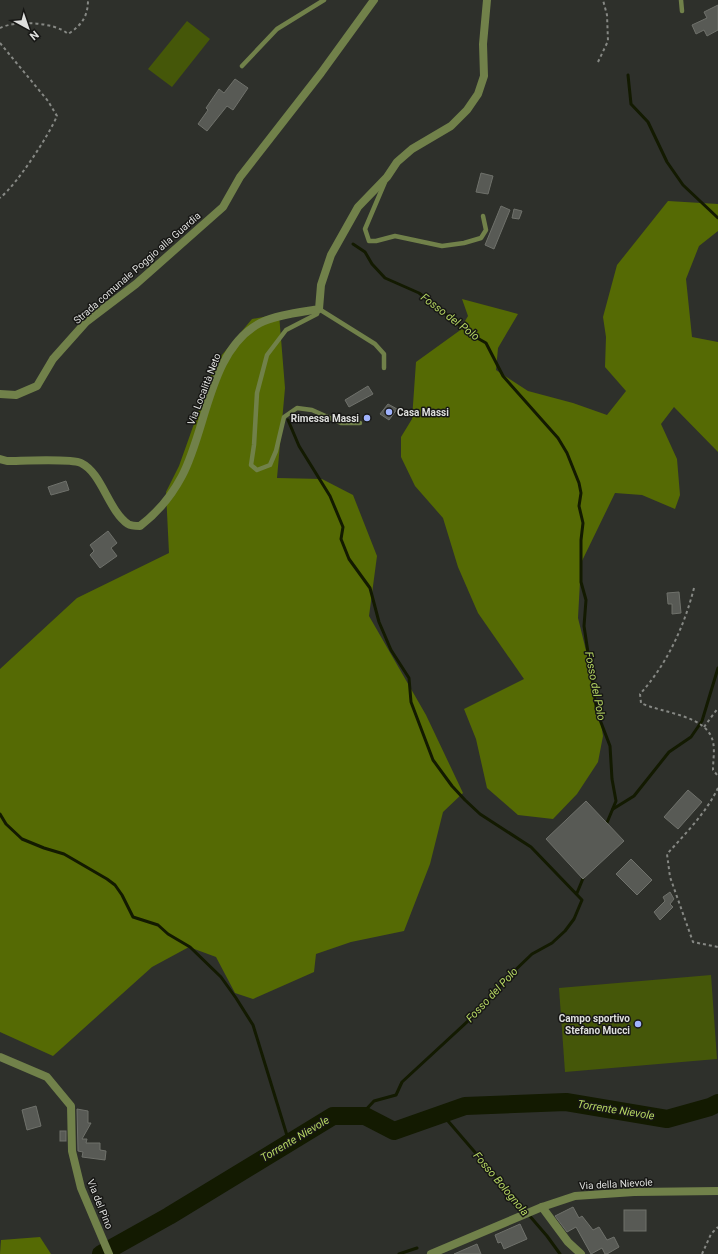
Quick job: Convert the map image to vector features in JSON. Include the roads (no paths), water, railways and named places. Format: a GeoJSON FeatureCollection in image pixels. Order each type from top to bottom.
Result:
{"type":"FeatureCollection","features":[{"type":"Feature","properties":{"kind":"street","name":"Strada comunale Poggio alla Guardia"},"geometry":{"type":"LineString","coordinates":[[0,394],[16,395],[37,386],[52,359],[86,322],[136,284],[223,207],[240,177],[321,73],[374,0]]}},
{"type":"Feature","properties":{"kind":"street"},"geometry":{"type":"LineString","coordinates":[[319,309],[321,285],[331,255],[358,207],[387,177],[397,162],[412,149],[451,126],[467,110],[478,94],[484,76],[483,44],[487,0]]}},
{"type":"Feature","properties":{"kind":"street","name":"Via Località Neto"},"geometry":{"type":"LineString","coordinates":[[0,459],[7,461],[69,460],[81,463],[92,472],[121,518],[129,525],[140,526],[150,518],[172,492],[183,475],[207,402],[227,356],[245,332],[261,322],[319,309]]}},
{"type":"Feature","properties":{"kind":"street","name":"Via del Pino"},"geometry":{"type":"LineString","coordinates":[[0,1057],[47,1078],[71,1106],[72,1150],[81,1188],[93,1213],[109,1254]]}},
{"type":"Feature","properties":{"kind":"street","name":"Via della Nievole"},"geometry":{"type":"LineString","coordinates":[[431,1254],[538,1209],[575,1196],[603,1193],[718,1191]]}},
{"type":"Feature","properties":{"kind":"street"},"geometry":{"type":"LineString","coordinates":[[538,1209],[581,1254]]}},
{"type":"Feature","properties":{"kind":"lane"},"geometry":{"type":"LineString","coordinates":[[242,66],[277,29],[324,0]]}},
{"type":"Feature","properties":{"kind":"lane"},"geometry":{"type":"LineString","coordinates":[[681,0],[682,11]]}},
{"type":"Feature","properties":{"kind":"lane"},"geometry":{"type":"LineString","coordinates":[[387,177],[365,229],[369,241],[376,241],[395,236],[442,246],[464,243],[482,238],[486,230],[482,216]]}},
{"type":"Feature","properties":{"kind":"lane"},"geometry":{"type":"LineString","coordinates":[[360,423],[341,423],[312,410],[297,408],[284,417],[276,451],[270,465],[257,470],[250,465],[254,446],[257,393],[267,355],[286,330],[317,314],[319,309],[375,344],[384,354],[384,368]]}},
{"type":"Feature","properties":{"kind":"waterway"},"geometry":{"type":"LineString","coordinates":[[628,75],[631,104],[648,122],[667,162],[683,185],[718,218]]}},
{"type":"Feature","properties":{"kind":"waterway","name":"Fosso del Polo"},"geometry":{"type":"LineString","coordinates":[[353,244],[365,252],[372,264],[385,278],[419,293],[472,335],[486,343],[503,376],[558,438],[567,453],[579,483],[581,493],[579,506],[583,523],[581,540],[581,582],[586,600],[584,626],[597,712],[610,746],[612,779],[616,801],[606,825]]}},
{"type":"Feature","properties":{"kind":"waterway"},"geometry":{"type":"LineString","coordinates":[[288,420],[299,446],[330,496],[343,527],[341,539],[349,559],[370,588],[379,622],[391,650],[409,678],[411,702],[433,760],[452,786],[465,800],[480,814],[531,847],[582,900],[574,919],[565,931],[552,943],[532,954],[507,978],[481,1009],[402,1082],[396,1095],[374,1101],[360,1116]]}},
{"type":"Feature","properties":{"kind":"waterway"},"geometry":{"type":"LineString","coordinates":[[613,809],[634,796],[669,752],[691,737],[702,721],[718,668]]}},
{"type":"Feature","properties":{"kind":"waterway"},"geometry":{"type":"LineString","coordinates":[[0,814],[6,824],[22,839],[64,854],[107,879],[115,885],[122,895],[133,917],[158,925],[168,934],[190,947],[221,977],[253,1025],[289,1142]]}},
{"type":"Feature","properties":{"kind":"waterway","name":"Fosso del Polo"},"geometry":{"type":"LineString","coordinates":[[577,893],[584,876]]}},
{"type":"Feature","properties":{"kind":"waterway","name":"Torrente Nievole"},"geometry":{"type":"LineString","coordinates":[[101,1254],[169,1216],[333,1116],[365,1116],[394,1131],[465,1106],[566,1102],[667,1119],[710,1107],[718,1103]]}},
{"type":"Feature","properties":{"kind":"waterway","name":"Fosso Bolognola"},"geometry":{"type":"LineString","coordinates":[[442,1114],[547,1236],[560,1254]]}},
{"type":"Feature","properties":{"kind":"waterway"},"geometry":{"type":"LineString","coordinates":[[399,1254],[417,1248]]}},
{"type":"Feature","properties":{"kind":"place","name":"Casa Massi"},"geometry":{"type":"Point","coordinates":[389,412]}},
{"type":"Feature","properties":{"kind":"place","name":"Rimessa Massi"},"geometry":{"type":"Point","coordinates":[367,418]}},
{"type":"Feature","properties":{"kind":"place","name":"Campo sportivo Stefano Mucci"},"geometry":{"type":"Point","coordinates":[638,1024]}}]}
